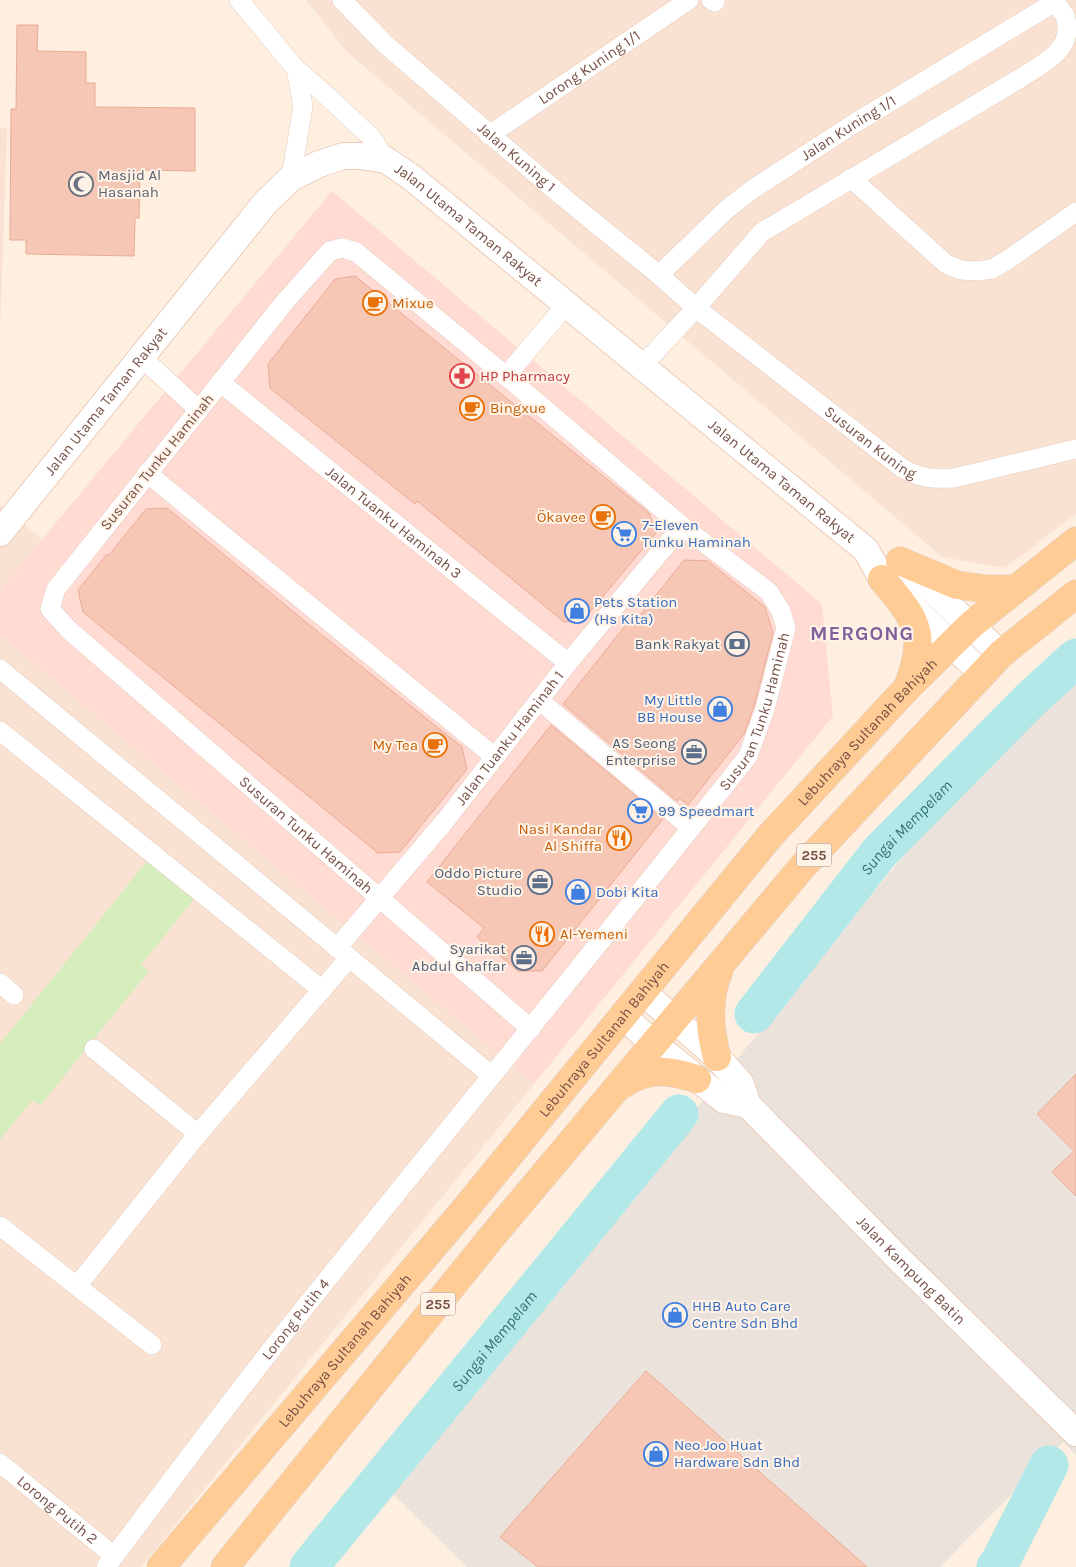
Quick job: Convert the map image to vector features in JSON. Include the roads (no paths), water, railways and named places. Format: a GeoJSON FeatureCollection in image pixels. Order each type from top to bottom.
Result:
{"type":"FeatureCollection","features":[{"type":"Feature","properties":{"kind":"main road","name":"Lebuhraya Sultanah Bahiyah"},"geometry":{"type":"LineString","coordinates":[[161,1567],[461,1214],[770,836],[908,688],[962,635],[1015,589],[1076,541]]}},
{"type":"Feature","properties":{"kind":"main road"},"geometry":{"type":"LineString","coordinates":[[891,570],[957,585],[1015,589]]}},
{"type":"Feature","properties":{"kind":"main road"},"geometry":{"type":"LineString","coordinates":[[891,570],[912,617],[918,640],[916,664],[908,688]]}},
{"type":"Feature","properties":{"kind":"main road","name":"255"},"geometry":{"type":"LineString","coordinates":[[225,1567],[484,1247],[803,866],[992,664],[1076,594]]}},
{"type":"Feature","properties":{"kind":"main road"},"geometry":{"type":"LineString","coordinates":[[717,1057],[713,1043],[710,1014],[714,987],[722,962]]}},
{"type":"Feature","properties":{"kind":"main road"},"geometry":{"type":"LineString","coordinates":[[614,1091],[633,1077],[656,1071],[670,1072],[697,1079]]}},
{"type":"Feature","properties":{"kind":"street"},"geometry":{"type":"LineString","coordinates":[[239,0],[296,70],[371,136],[386,160]]}},
{"type":"Feature","properties":{"kind":"street","name":"Jalan Kuning 1"},"geometry":{"type":"LineString","coordinates":[[342,0],[385,44],[489,135],[659,275],[696,308]]}},
{"type":"Feature","properties":{"kind":"street","name":"Lorong Kuning 1/1"},"geometry":{"type":"LineString","coordinates":[[489,135],[689,0]]}},
{"type":"Feature","properties":{"kind":"street"},"geometry":{"type":"LineString","coordinates":[[641,367],[696,308],[762,232],[1019,79],[1059,53],[1064,42],[1066,23],[1064,15],[1055,1]]}},
{"type":"Feature","properties":{"kind":"street","name":"Jalan Kuning 1/1"},"geometry":{"type":"LineString","coordinates":[[659,275],[727,209],[753,189],[855,123],[1055,1]]}},
{"type":"Feature","properties":{"kind":"street"},"geometry":{"type":"LineString","coordinates":[[291,178],[303,106],[296,70]]}},
{"type":"Feature","properties":{"kind":"street","name":"Jalan Utama Taman Rakyat"},"geometry":{"type":"LineString","coordinates":[[0,533],[266,202],[291,178],[319,164],[344,156],[360,156],[386,160],[412,177],[641,367],[891,570],[992,664]]}},
{"type":"Feature","properties":{"kind":"street"},"geometry":{"type":"LineString","coordinates":[[851,178],[946,264],[961,270],[977,271],[992,269],[1009,260],[1076,212]]}},
{"type":"Feature","properties":{"kind":"street","name":"Susuran Tunku Haminah"},"geometry":{"type":"LineString","coordinates":[[506,376],[356,252],[342,248],[330,251],[283,304],[56,589],[50,609],[69,630],[531,1029],[748,756],[766,709],[786,628],[781,611],[769,592],[682,526]]}},
{"type":"Feature","properties":{"kind":"street"},"geometry":{"type":"LineString","coordinates":[[566,305],[506,376],[682,526]]}},
{"type":"Feature","properties":{"kind":"street","name":"Susuran Kuning"},"geometry":{"type":"LineString","coordinates":[[696,308],[902,468],[917,476],[934,479],[954,478],[1076,449]]}},
{"type":"Feature","properties":{"kind":"street"},"geometry":{"type":"LineString","coordinates":[[141,357],[199,410]]}},
{"type":"Feature","properties":{"kind":"street","name":"Jalan Tuanku Haminah 3"},"geometry":{"type":"LineString","coordinates":[[221,383],[568,663]]}},
{"type":"Feature","properties":{"kind":"street"},"geometry":{"type":"LineString","coordinates":[[147,473],[495,757]]}},
{"type":"Feature","properties":{"kind":"street","name":"Jalan Tuanku Haminah 1"},"geometry":{"type":"LineString","coordinates":[[77,1286],[198,1134],[322,990],[343,953],[380,899],[445,821],[568,663],[682,526]]}},
{"type":"Feature","properties":{"kind":"street"},"geometry":{"type":"LineString","coordinates":[[0,669],[491,1075]]}},
{"type":"Feature","properties":{"kind":"street"},"geometry":{"type":"LineString","coordinates":[[539,700],[691,828]]}},
{"type":"Feature","properties":{"kind":"street"},"geometry":{"type":"LineString","coordinates":[[0,731],[322,990]]}},
{"type":"Feature","properties":{"kind":"street"},"geometry":{"type":"LineString","coordinates":[[0,983],[14,995]]}},
{"type":"Feature","properties":{"kind":"street","name":"Jalan Kampung Batin"},"geometry":{"type":"LineString","coordinates":[[644,992],[717,1057],[741,1084],[748,1105],[906,1266],[1076,1433]]}},
{"type":"Feature","properties":{"kind":"street"},"geometry":{"type":"LineString","coordinates":[[623,1016],[654,1044],[724,1100],[748,1105]]}},
{"type":"Feature","properties":{"kind":"street","name":"Lorong Putih 4"},"geometry":{"type":"LineString","coordinates":[[110,1562],[284,1334],[491,1075],[531,1029]]}},
{"type":"Feature","properties":{"kind":"street"},"geometry":{"type":"LineString","coordinates":[[94,1049],[198,1134]]}},
{"type":"Feature","properties":{"kind":"street"},"geometry":{"type":"LineString","coordinates":[[0,1226],[152,1345]]}},
{"type":"Feature","properties":{"kind":"street","name":"Lorong Putih 2"},"geometry":{"type":"LineString","coordinates":[[0,1463],[110,1562]]}},
{"type":"Feature","properties":{"kind":"waterway","name":"Sungai Mempelam"},"geometry":{"type":"LineString","coordinates":[[754,1014],[879,853],[1030,700],[1076,658]]}},
{"type":"Feature","properties":{"kind":"waterway","name":"Sungai Mempelam"},"geometry":{"type":"LineString","coordinates":[[309,1567],[679,1114]]}},
{"type":"Feature","properties":{"kind":"waterway"},"geometry":{"type":"LineString","coordinates":[[996,1567],[1049,1465]]}},
{"type":"Feature","properties":{"kind":"place","name":"Masjid Al Hasanah"},"geometry":{"type":"Point","coordinates":[81,184]}},
{"type":"Feature","properties":{"kind":"place","name":"Mixue"},"geometry":{"type":"Point","coordinates":[375,303]}},
{"type":"Feature","properties":{"kind":"place","name":"HP Pharmacy"},"geometry":{"type":"Point","coordinates":[462,376]}},
{"type":"Feature","properties":{"kind":"place","name":"Bingxue"},"geometry":{"type":"Point","coordinates":[472,408]}},
{"type":"Feature","properties":{"kind":"place","name":"Ökavee"},"geometry":{"type":"Point","coordinates":[603,517]}},
{"type":"Feature","properties":{"kind":"place","name":"7-Eleven Tunku Haminah"},"geometry":{"type":"Point","coordinates":[624,534]}},
{"type":"Feature","properties":{"kind":"place","name":"Pets Station (Hs Kita)"},"geometry":{"type":"Point","coordinates":[577,611]}},
{"type":"Feature","properties":{"kind":"place","name":"Bank Rakyat"},"geometry":{"type":"Point","coordinates":[737,644]}},
{"type":"Feature","properties":{"kind":"place","name":"My Little BB House"},"geometry":{"type":"Point","coordinates":[720,709]}},
{"type":"Feature","properties":{"kind":"place","name":"My Tea"},"geometry":{"type":"Point","coordinates":[435,745]}},
{"type":"Feature","properties":{"kind":"place","name":"AS Seong Enterprise"},"geometry":{"type":"Point","coordinates":[694,752]}},
{"type":"Feature","properties":{"kind":"place","name":"99 Speedmart"},"geometry":{"type":"Point","coordinates":[640,811]}},
{"type":"Feature","properties":{"kind":"place","name":"Nasi Kandar Al Shiffa"},"geometry":{"type":"Point","coordinates":[619,838]}},
{"type":"Feature","properties":{"kind":"place","name":"Oddo Picture Studio"},"geometry":{"type":"Point","coordinates":[540,882]}},
{"type":"Feature","properties":{"kind":"place","name":"Dobi Kita"},"geometry":{"type":"Point","coordinates":[578,892]}},
{"type":"Feature","properties":{"kind":"place","name":"Al-Yemeni"},"geometry":{"type":"Point","coordinates":[542,934]}},
{"type":"Feature","properties":{"kind":"place","name":"Syarikat Abdul Ghaffar"},"geometry":{"type":"Point","coordinates":[524,958]}},
{"type":"Feature","properties":{"kind":"place","name":"HHB Auto Care Centre Sdn Bhd"},"geometry":{"type":"Point","coordinates":[675,1315]}},
{"type":"Feature","properties":{"kind":"place","name":"Neo Joo Huat Hardware Sdn Bhd"},"geometry":{"type":"Point","coordinates":[656,1454]}},
{"type":"Feature","properties":{"kind":"district","name":"MERGONG"},"geometry":{"type":"Point","coordinates":[862,633]}}]}
